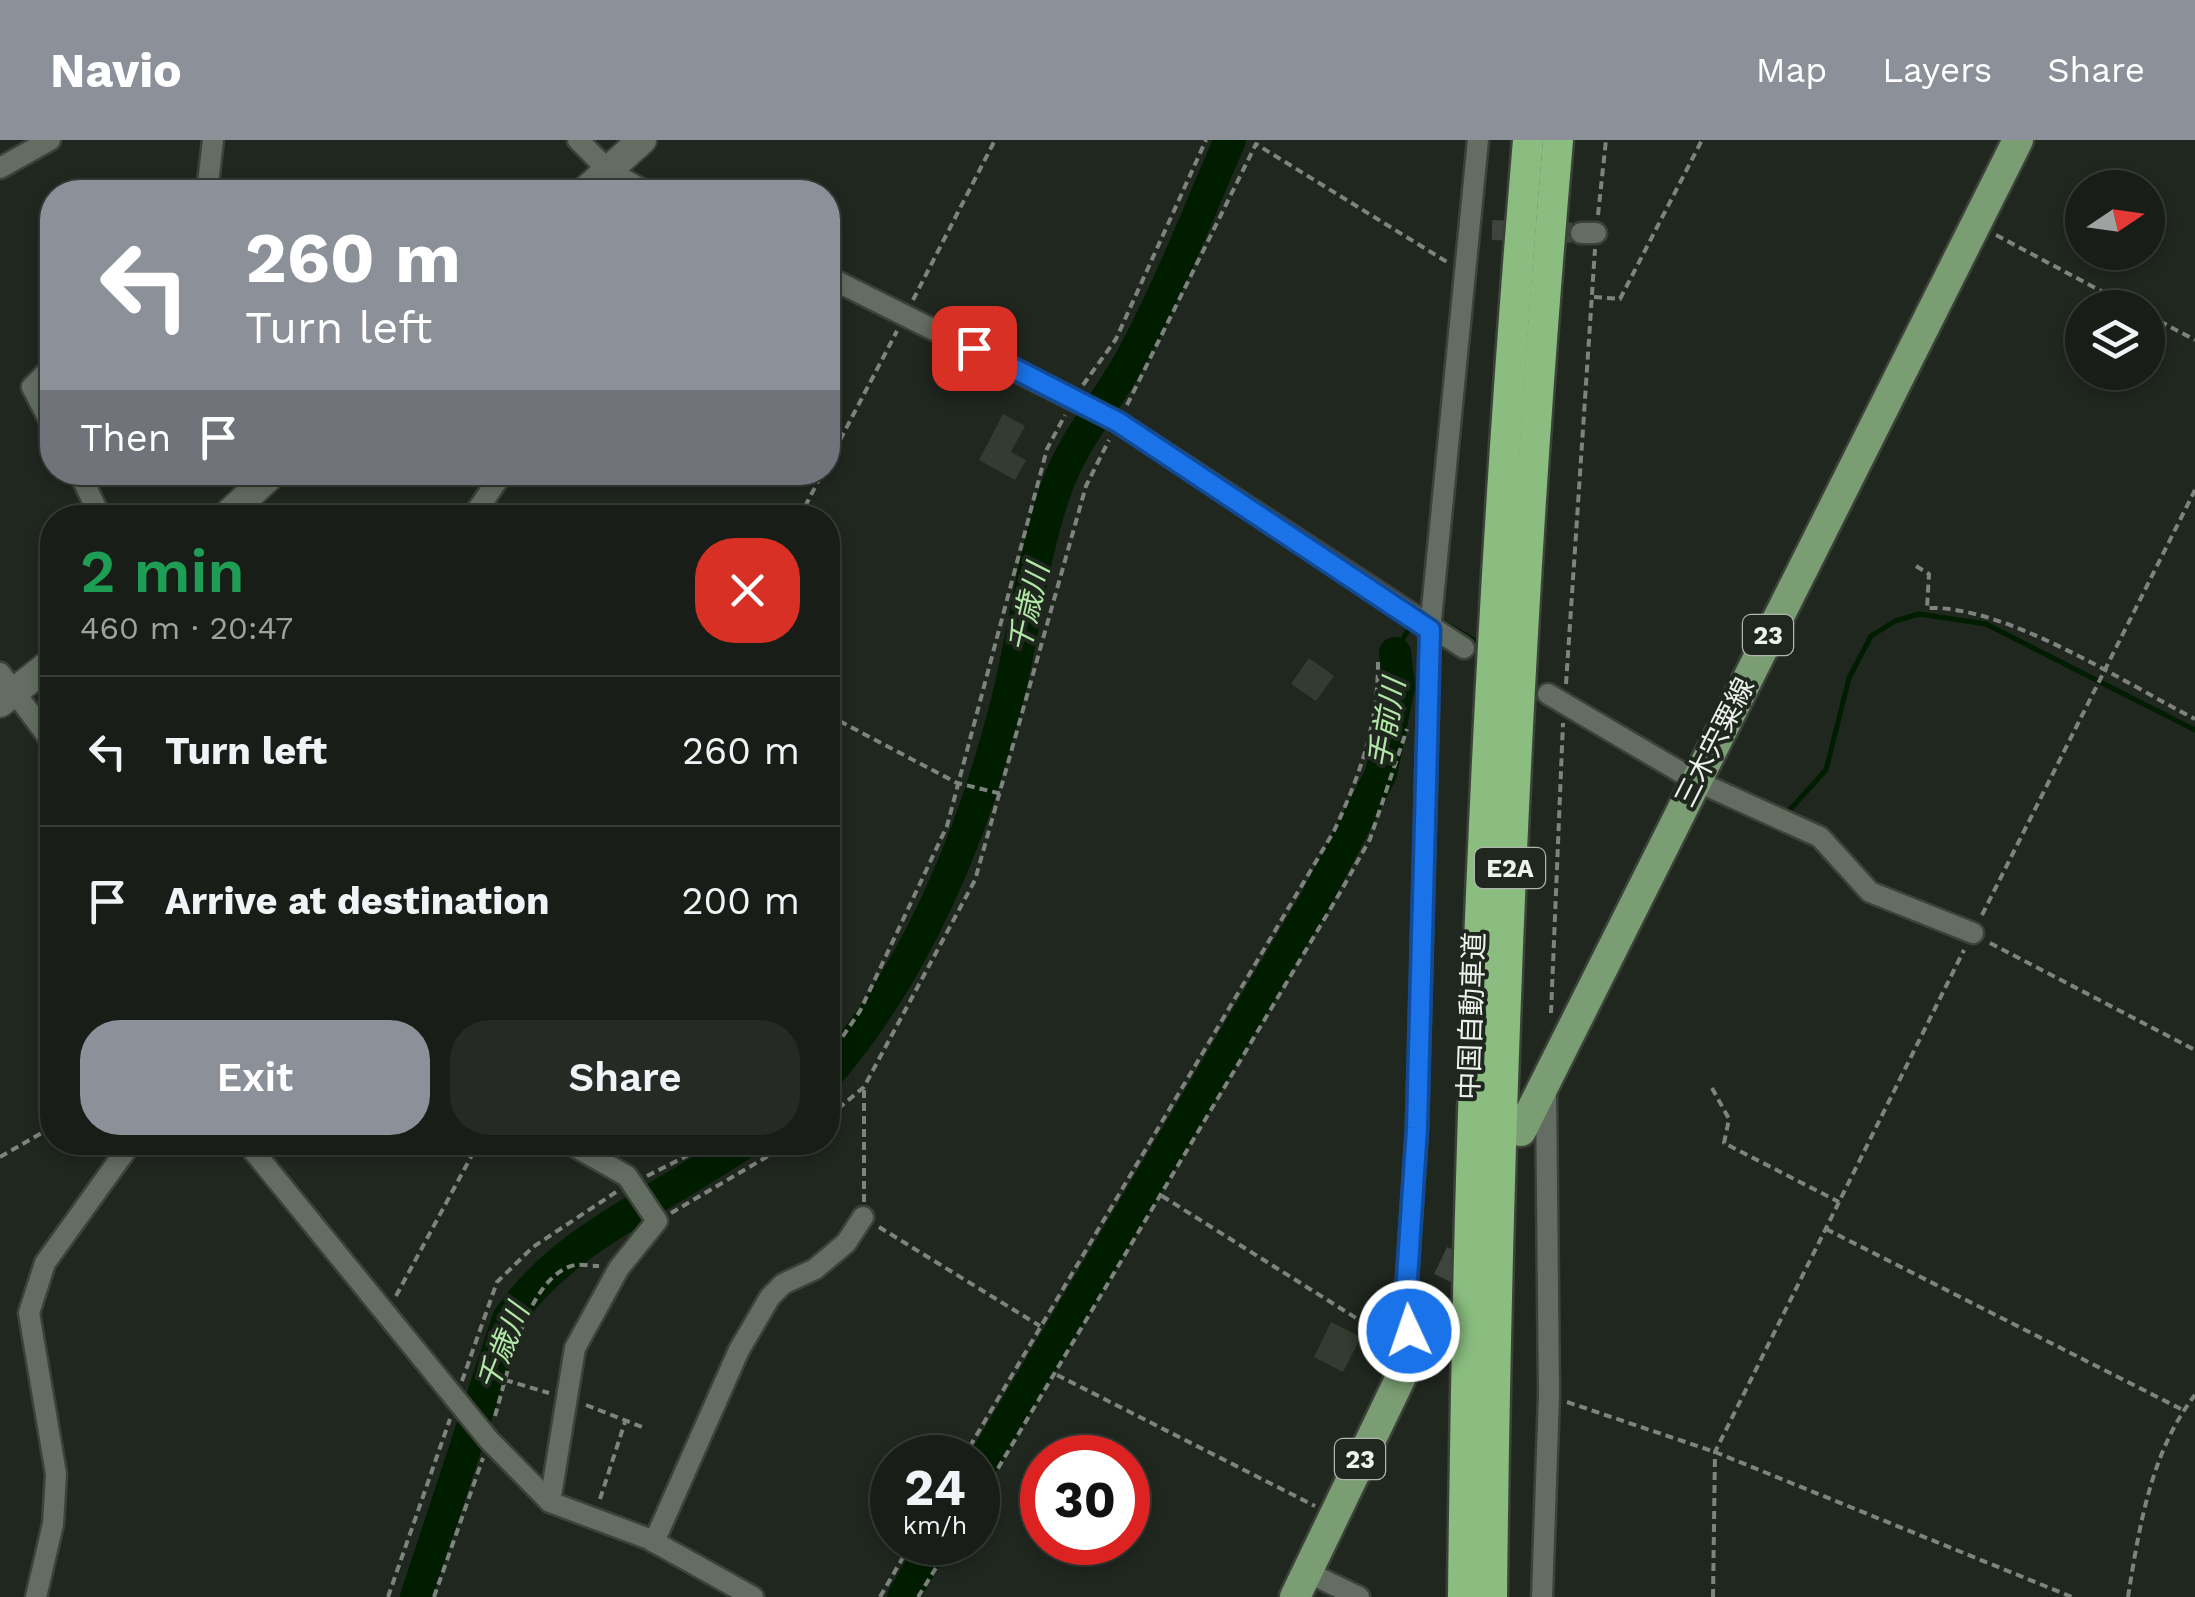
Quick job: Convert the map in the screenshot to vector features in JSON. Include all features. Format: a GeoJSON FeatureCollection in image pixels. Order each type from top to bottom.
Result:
{"type":"FeatureCollection","features":[{"type":"Feature","properties":{"kind":"highway","name":"中国自動車道"},"geometry":{"type":"LineString","coordinates":[[1463,1597],[1471,1068],[1484,743],[1528,140]]}},
{"type":"Feature","properties":{"kind":"highway","name":"中国自動車道"},"geometry":{"type":"LineString","coordinates":[[1492,1597],[1502,1050],[1516,729],[1558,140]]}},
{"type":"Feature","properties":{"kind":"main road","name":"三木宍粟線"},"geometry":{"type":"LineString","coordinates":[[1521,1131],[2018,140]]}},
{"type":"Feature","properties":{"kind":"main road","name":"23"},"geometry":{"type":"LineString","coordinates":[[1301,1585],[1428,1322]]}},
{"type":"Feature","properties":{"kind":"street"},"geometry":{"type":"LineString","coordinates":[[0,168],[50,140]]}},
{"type":"Feature","properties":{"kind":"street"},"geometry":{"type":"LineString","coordinates":[[209,180],[213,140]]}},
{"type":"Feature","properties":{"kind":"street"},"geometry":{"type":"LineString","coordinates":[[578,140],[608,170],[625,180]]}},
{"type":"Feature","properties":{"kind":"street"},"geometry":{"type":"LineString","coordinates":[[597,180],[642,140]]}},
{"type":"Feature","properties":{"kind":"street"},"geometry":{"type":"LineString","coordinates":[[1412,1353],[1406,1294],[1417,1128],[1430,630],[1478,140]]}},
{"type":"Feature","properties":{"kind":"street"},"geometry":{"type":"LineString","coordinates":[[1469,230],[1492,230]]}},
{"type":"Feature","properties":{"kind":"street"},"geometry":{"type":"LineString","coordinates":[[840,283],[1114,420],[1430,630],[1464,648]]}},
{"type":"Feature","properties":{"kind":"street"},"geometry":{"type":"LineString","coordinates":[[40,379],[32,387],[40,402]]}},
{"type":"Feature","properties":{"kind":"street"},"geometry":{"type":"LineString","coordinates":[[238,505],[260,485]]}},
{"type":"Feature","properties":{"kind":"street"},"geometry":{"type":"LineString","coordinates":[[40,669],[5,690],[40,729]]}},
{"type":"Feature","properties":{"kind":"street"},"geometry":{"type":"LineString","coordinates":[[1556,699],[1694,780],[1820,837],[1870,892],[1972,934]]}},
{"type":"Feature","properties":{"kind":"street"},"geometry":{"type":"LineString","coordinates":[[1542,1597],[1549,1396],[1546,1080]]}},
{"type":"Feature","properties":{"kind":"street"},"geometry":{"type":"LineString","coordinates":[[36,1597],[54,1524],[56,1474],[29,1313],[46,1263],[123,1155]]}},
{"type":"Feature","properties":{"kind":"street"},"geometry":{"type":"LineString","coordinates":[[257,1155],[486,1436],[550,1502],[654,1542],[754,1597]]}},
{"type":"Feature","properties":{"kind":"street"},"geometry":{"type":"LineString","coordinates":[[550,1502],[575,1348],[619,1268],[654,1219],[635,1186],[587,1155]]}},
{"type":"Feature","properties":{"kind":"street"},"geometry":{"type":"LineString","coordinates":[[654,1542],[739,1350],[770,1297],[846,1243],[863,1217]]}},
{"type":"Feature","properties":{"kind":"street"},"geometry":{"type":"LineString","coordinates":[[1301,1585],[1359,1597]]}},
{"type":"Feature","properties":{"kind":"path"},"geometry":{"type":"LineString","coordinates":[[840,441],[996,140]]}},
{"type":"Feature","properties":{"kind":"path"},"geometry":{"type":"LineString","coordinates":[[840,1040],[860,1011],[915,900],[946,826],[1047,449],[1116,339],[1206,140]]}},
{"type":"Feature","properties":{"kind":"path"},"geometry":{"type":"LineString","coordinates":[[1551,1029],[1556,699],[1594,297],[1589,233],[1606,140]]}},
{"type":"Feature","properties":{"kind":"path"},"geometry":{"type":"LineString","coordinates":[[1594,297],[1620,298],[1702,140]]}},
{"type":"Feature","properties":{"kind":"path"},"geometry":{"type":"LineString","coordinates":[[840,1107],[864,1086],[975,880],[1086,486],[1114,420],[1257,142],[1464,273]]}},
{"type":"Feature","properties":{"kind":"path"},"geometry":{"type":"LineString","coordinates":[[1976,224],[2099,290]]}},
{"type":"Feature","properties":{"kind":"path"},"geometry":{"type":"LineString","coordinates":[[2165,324],[2195,340]]}},
{"type":"Feature","properties":{"kind":"path"},"geometry":{"type":"LineString","coordinates":[[1713,1597],[1715,1452],[2195,490]]}},
{"type":"Feature","properties":{"kind":"path"},"geometry":{"type":"LineString","coordinates":[[1916,566],[1929,574],[1927,608],[1956,607],[2003,622],[2195,719]]}},
{"type":"Feature","properties":{"kind":"path"},"geometry":{"type":"LineString","coordinates":[[976,1435],[1334,831],[1373,733],[1378,662]]}},
{"type":"Feature","properties":{"kind":"path"},"geometry":{"type":"LineString","coordinates":[[840,722],[960,783],[999,793]]}},
{"type":"Feature","properties":{"kind":"path"},"geometry":{"type":"LineString","coordinates":[[1000,1466],[1370,839],[1392,785],[1408,724]]}},
{"type":"Feature","properties":{"kind":"path"},"geometry":{"type":"LineString","coordinates":[[1972,934],[2195,1050]]}},
{"type":"Feature","properties":{"kind":"path"},"geometry":{"type":"LineString","coordinates":[[864,1086],[863,1217],[1040,1326]]}},
{"type":"Feature","properties":{"kind":"path"},"geometry":{"type":"LineString","coordinates":[[1712,1088],[1729,1119],[1724,1143],[1839,1202]]}},
{"type":"Feature","properties":{"kind":"path"},"geometry":{"type":"LineString","coordinates":[[0,1158],[40,1135]]}},
{"type":"Feature","properties":{"kind":"path"},"geometry":{"type":"LineString","coordinates":[[387,1312],[472,1155]]}},
{"type":"Feature","properties":{"kind":"path"},"geometry":{"type":"LineString","coordinates":[[388,1597],[459,1402],[497,1282],[532,1247],[691,1155]]}},
{"type":"Feature","properties":{"kind":"path"},"geometry":{"type":"LineString","coordinates":[[654,1219],[769,1155]]}},
{"type":"Feature","properties":{"kind":"path"},"geometry":{"type":"LineString","coordinates":[[1162,1196],[1412,1353]]}},
{"type":"Feature","properties":{"kind":"path"},"geometry":{"type":"LineString","coordinates":[[1826,1229],[2184,1410]]}},
{"type":"Feature","properties":{"kind":"path"},"geometry":{"type":"LineString","coordinates":[[434,1597],[517,1340],[534,1301],[576,1265],[619,1268]]}},
{"type":"Feature","properties":{"kind":"path"},"geometry":{"type":"LineString","coordinates":[[1056,1375],[1334,1514]]}},
{"type":"Feature","properties":{"kind":"path"},"geometry":{"type":"LineString","coordinates":[[2128,1597],[2142,1508],[2184,1410],[2195,1395]]}},
{"type":"Feature","properties":{"kind":"path"},"geometry":{"type":"LineString","coordinates":[[1549,1396],[1715,1452],[2072,1597]]}},
{"type":"Feature","properties":{"kind":"path"},"geometry":{"type":"LineString","coordinates":[[594,1518],[625,1420]]}},
{"type":"Feature","properties":{"kind":"path"},"geometry":{"type":"LineString","coordinates":[[880,1597],[899,1565]]}},
{"type":"Feature","properties":{"kind":"path"},"geometry":{"type":"LineString","coordinates":[[918,1597],[938,1565]]}},
{"type":"Feature","properties":{"kind":"building"},"geometry":{"type":"Polygon","coordinates":[[[1003,414],[1025,426],[1011,452],[1026,460],[1015,480],[979,460],[1003,414]]]}},
{"type":"Feature","properties":{"kind":"building"},"geometry":{"type":"Polygon","coordinates":[[[1309,658],[1334,676],[1316,701],[1291,684],[1309,658]]]}},
{"type":"Feature","properties":{"kind":"building"},"geometry":{"type":"Polygon","coordinates":[[[1331,1322],[1361,1337],[1343,1372],[1314,1357],[1331,1322]]]}},
{"type":"Feature","properties":{"kind":"waterway","name":"千歳川"},"geometry":{"type":"LineString","coordinates":[[840,1059],[889,991],[939,898],[993,751],[1041,539],[1057,486],[1073,451],[1147,329],[1230,140]]}},
{"type":"Feature","properties":{"kind":"waterway","name":"手前川"},"geometry":{"type":"LineString","coordinates":[[1783,811],[1787,813],[1826,770],[1849,678],[1871,636],[1895,621],[1919,614],[1986,624],[2195,730]]}},
{"type":"Feature","properties":{"kind":"waterway","name":"手前川"},"geometry":{"type":"LineString","coordinates":[[1438,619],[1480,644]]}},
{"type":"Feature","properties":{"kind":"waterway","name":"手前川"},"geometry":{"type":"LineString","coordinates":[[1395,653],[1412,623]]}},
{"type":"Feature","properties":{"kind":"waterway","name":"手前川"},"geometry":{"type":"LineString","coordinates":[[999,1435],[1313,905],[1381,774],[1399,687],[1395,653]]}},
{"type":"Feature","properties":{"kind":"waterway","name":"千歳川"},"geometry":{"type":"LineString","coordinates":[[416,1597],[508,1319],[530,1290],[586,1242],[725,1155]]}},
{"type":"Feature","properties":{"kind":"waterway","name":"手前川"},"geometry":{"type":"LineString","coordinates":[[903,1597],[922,1565]]}},
{"type":"Feature","properties":{"kind":"tunnel"},"geometry":{"type":"LineString","coordinates":[[1492,230],[1581,233]]}},
{"type":"Feature","properties":{"kind":"tunnel"},"geometry":{"type":"LineString","coordinates":[[1428,1321],[1470,1234]]}},
{"type":"Feature","properties":{"kind":"route"},"geometry":{"type":"LineString","coordinates":[[974,348],[1118,422],[1430,630],[1417,1128],[1406,1294],[1409,1331]]}}]}
